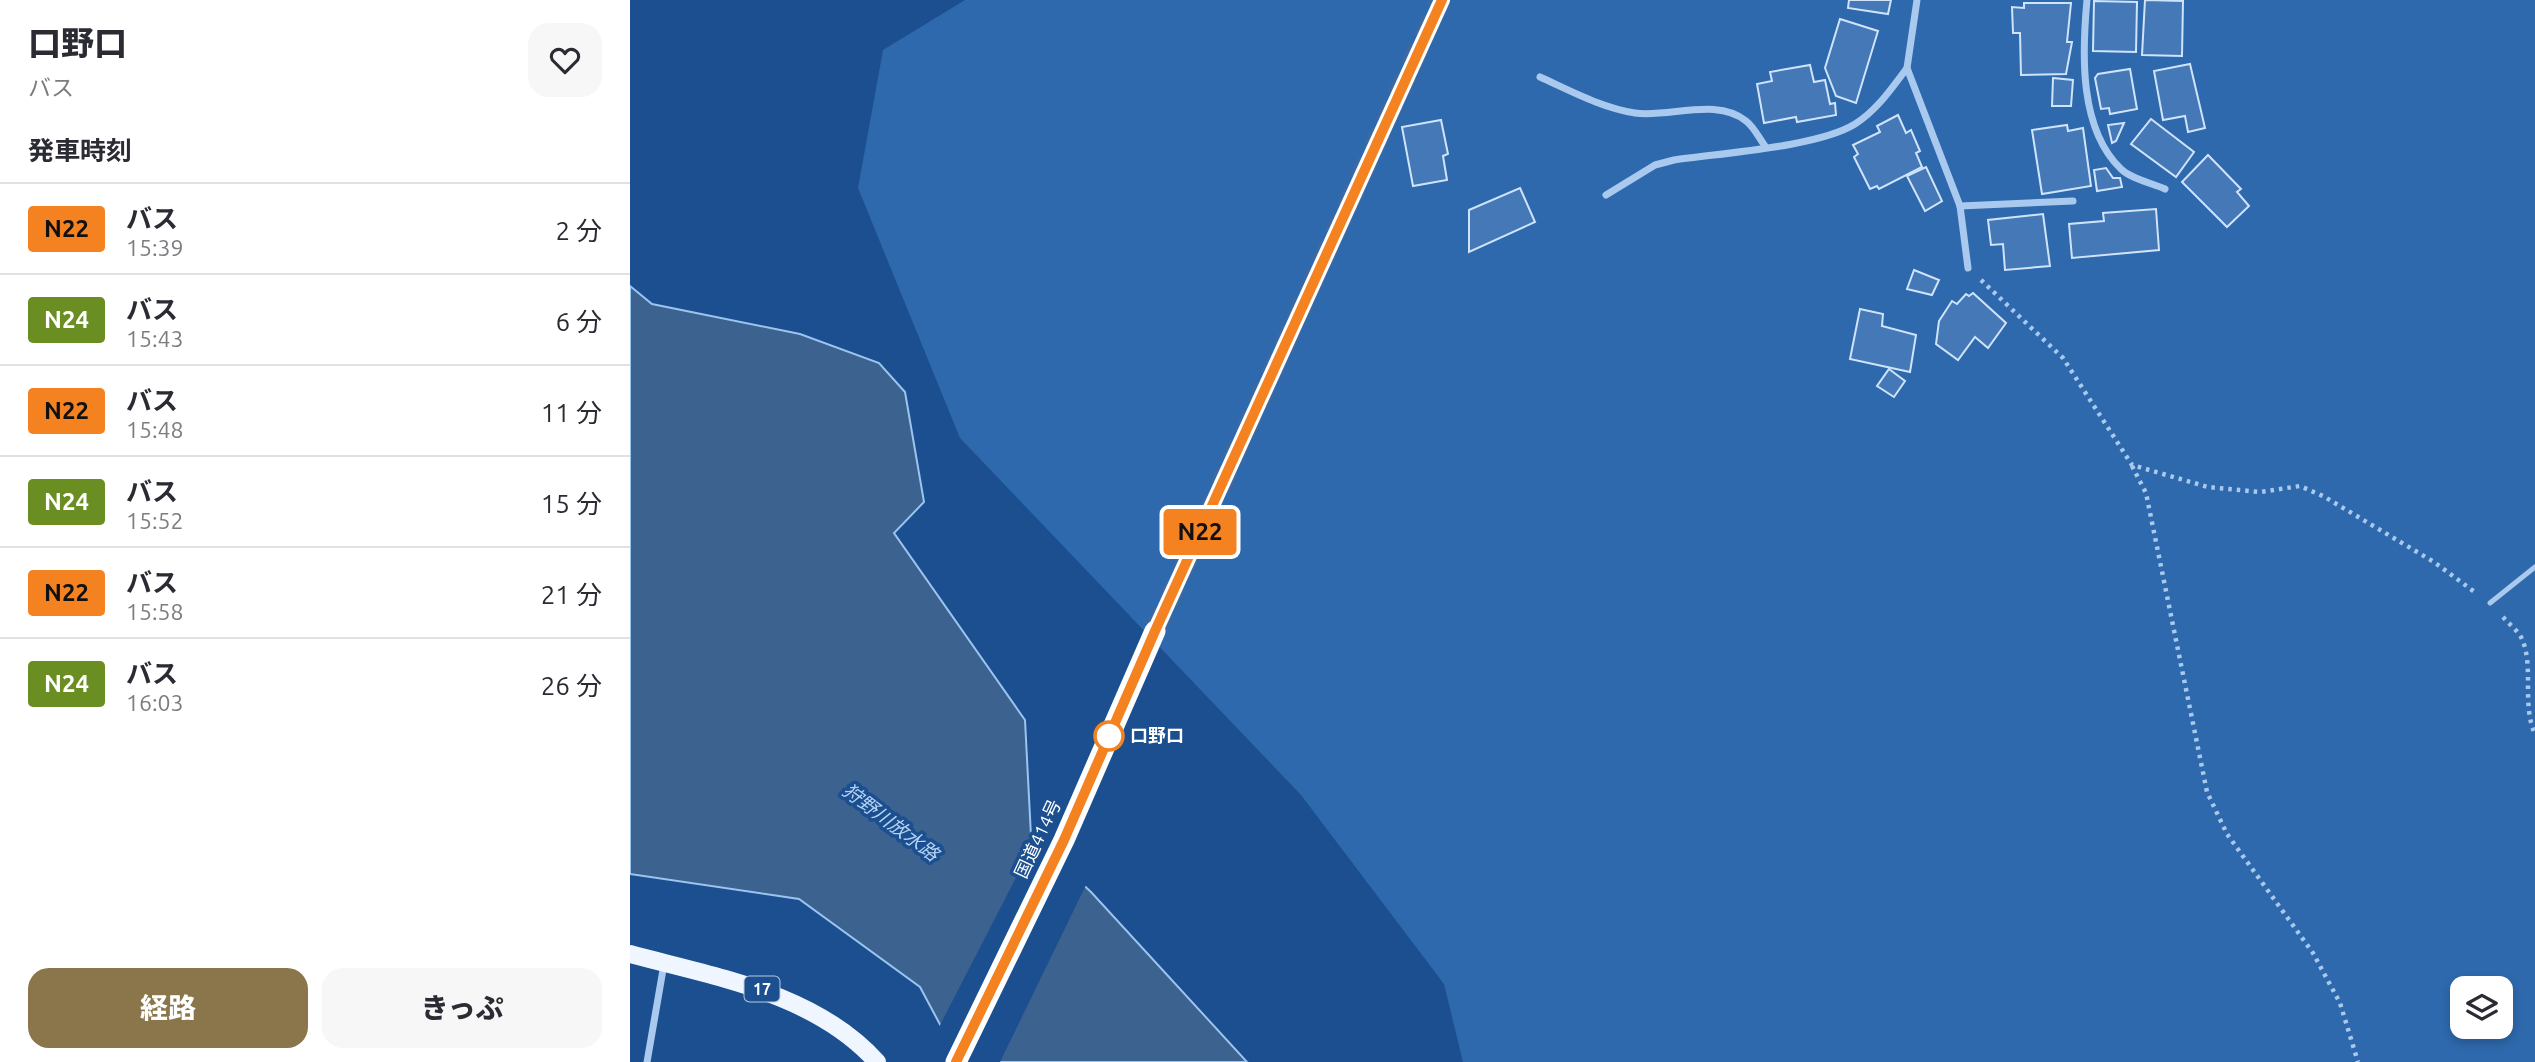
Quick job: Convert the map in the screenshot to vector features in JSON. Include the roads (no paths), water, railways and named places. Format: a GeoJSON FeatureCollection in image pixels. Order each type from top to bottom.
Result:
{"type":"FeatureCollection","features":[{"type":"Feature","properties":{"kind":"highway","name":"国道414号"},"geometry":{"type":"LineString","coordinates":[[956,1062],[1064,840],[1155,631]]}},
{"type":"Feature","properties":{"kind":"main road","name":"17"},"geometry":{"type":"LineString","coordinates":[[630,954],[759,988],[817,1016],[863,1046],[877,1062]]}},
{"type":"Feature","properties":{"kind":"street"},"geometry":{"type":"LineString","coordinates":[[1606,195],[1665,162],[1822,138],[1855,124],[1880,104],[1907,68],[1917,0]]}},
{"type":"Feature","properties":{"kind":"street"},"geometry":{"type":"LineString","coordinates":[[2087,0],[2083,42],[2087,88],[2100,142],[2123,171],[2165,189]]}},
{"type":"Feature","properties":{"kind":"street"},"geometry":{"type":"LineString","coordinates":[[1907,68],[1960,206],[1968,268]]}},
{"type":"Feature","properties":{"kind":"street"},"geometry":{"type":"LineString","coordinates":[[1540,77],[1610,108],[1629,111],[1719,110],[1736,114],[1748,122],[1765,146]]}},
{"type":"Feature","properties":{"kind":"street"},"geometry":{"type":"LineString","coordinates":[[1960,206],[2073,201]]}},
{"type":"Feature","properties":{"kind":"street"},"geometry":{"type":"LineString","coordinates":[[647,1062],[664,963]]}},
{"type":"Feature","properties":{"kind":"lane"},"geometry":{"type":"LineString","coordinates":[[2490,603],[2535,567]]}},
{"type":"Feature","properties":{"kind":"water","name":"狩野川放水路"},"geometry":{"type":"Polygon","coordinates":[[[630,286],[652,304],[800,334],[879,363],[905,392],[924,502],[894,533],[1025,720],[1031,836],[1091,892],[1247,1062],[960,1062],[920,987],[799,899],[630,874],[630,286]]]}},
{"type":"Feature","properties":{"kind":"tunnel"},"geometry":{"type":"LineString","coordinates":[[1155,631],[1441,0]]}},
{"type":"Feature","properties":{"kind":"place","name":"口野口"},"geometry":{"type":"Point","coordinates":[1109,736]}}]}
